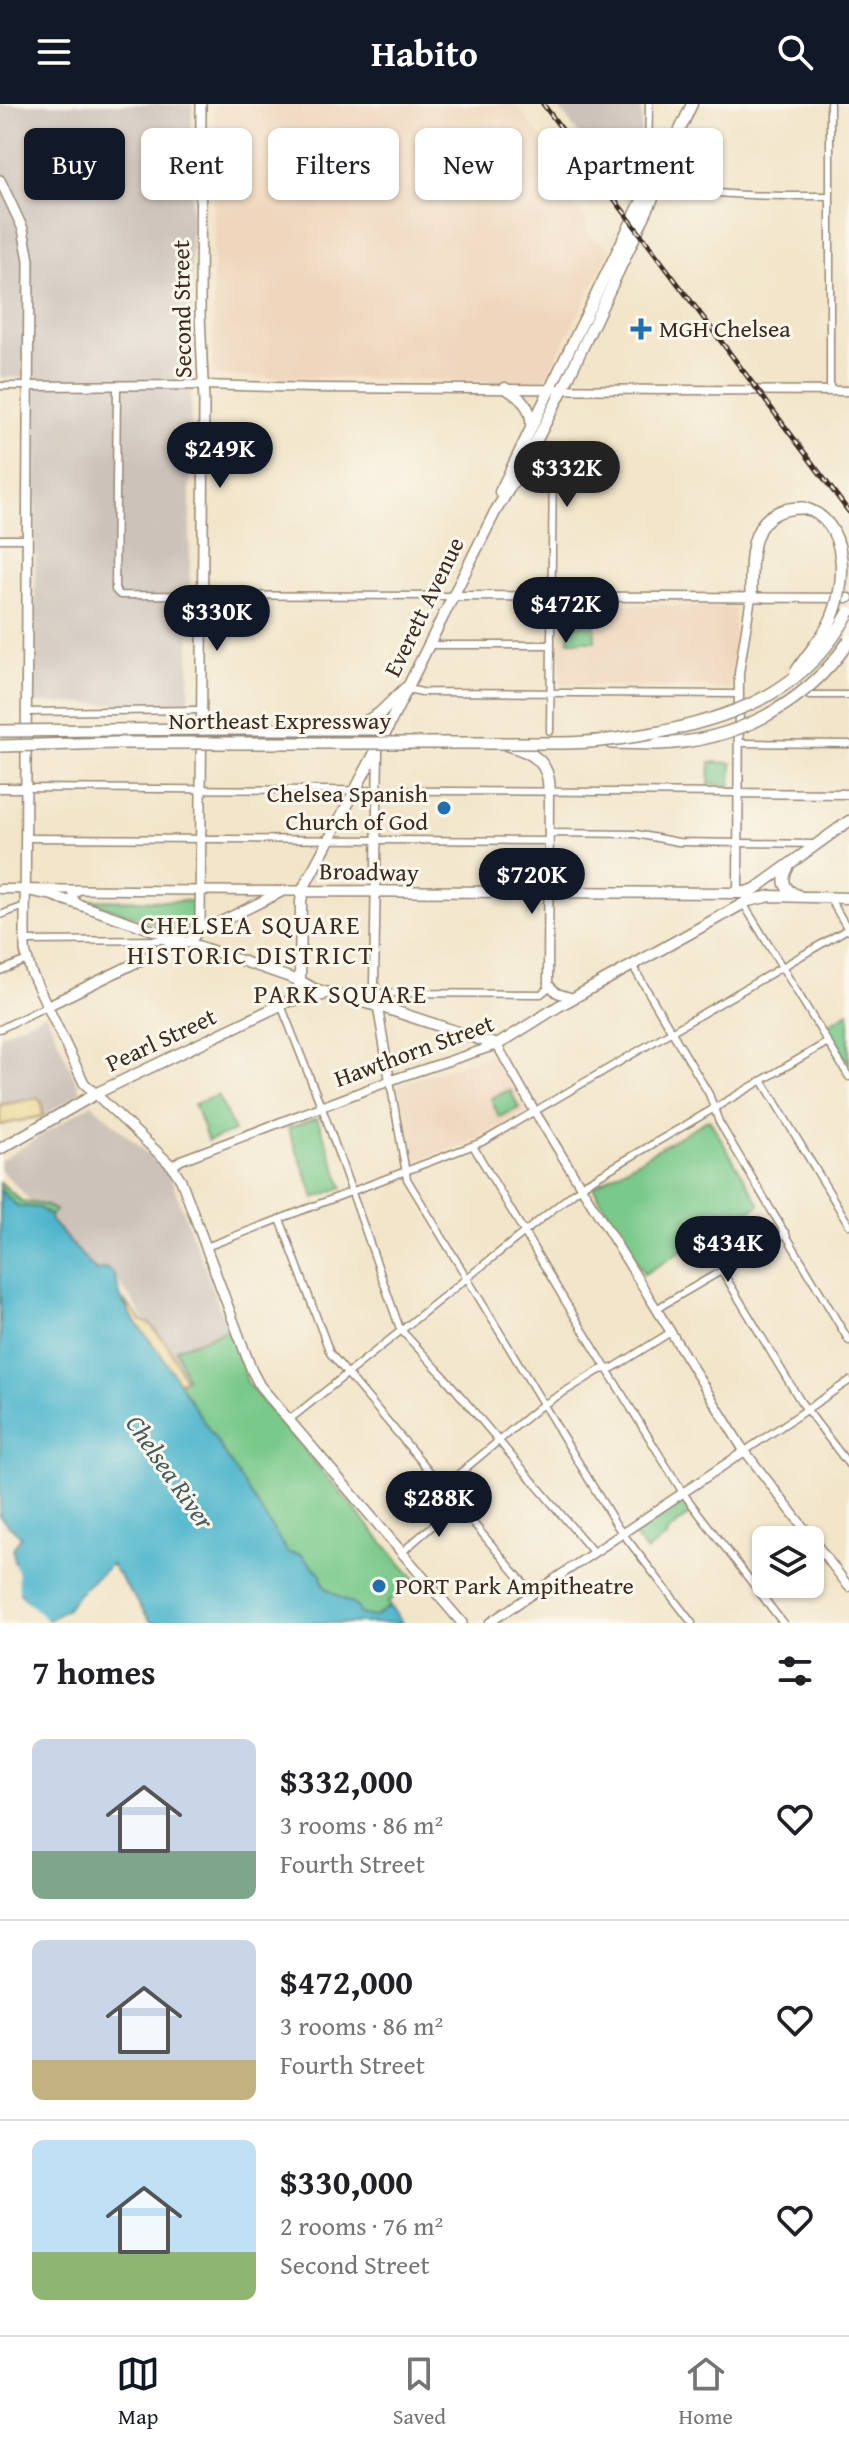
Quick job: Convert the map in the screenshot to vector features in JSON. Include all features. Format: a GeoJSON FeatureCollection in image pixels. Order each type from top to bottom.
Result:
{"type":"FeatureCollection","features":[{"type":"Feature","properties":{"kind":"highway"},"geometry":{"type":"LineString","coordinates":[[751,597],[751,552],[757,533],[775,514],[803,508],[822,514],[837,527],[845,546],[846,564],[841,590],[830,620],[787,684]]}},
{"type":"Feature","properties":{"kind":"highway","name":"Northeast Expressway"},"geometry":{"type":"LineString","coordinates":[[0,746],[599,742],[721,718],[754,704],[787,684],[821,654],[849,612]]}},
{"type":"Feature","properties":{"kind":"highway","name":"Northeast Expressway"},"geometry":{"type":"LineString","coordinates":[[0,746],[669,743],[722,734],[764,718],[798,696],[827,670],[849,641]]}},
{"type":"Feature","properties":{"kind":"highway"},"geometry":{"type":"LineString","coordinates":[[340,729],[368,722],[406,688]]}},
{"type":"Feature","properties":{"kind":"highway"},"geometry":{"type":"LineString","coordinates":[[0,731],[387,729]]}},
{"type":"Feature","properties":{"kind":"highway"},"geometry":{"type":"LineString","coordinates":[[491,743],[514,747],[542,763],[549,773],[549,791]]}},
{"type":"Feature","properties":{"kind":"main road","name":"Second Street"},"geometry":{"type":"LineString","coordinates":[[200,928],[201,104]]}},
{"type":"Feature","properties":{"kind":"main road","name":"Everett Avenue"},"geometry":{"type":"LineString","coordinates":[[681,128],[692,104]]}},
{"type":"Feature","properties":{"kind":"main road"},"geometry":{"type":"LineString","coordinates":[[0,180],[26,236],[29,260],[25,712],[27,960],[81,1078],[94,1094],[172,1166],[183,1185],[256,1378],[462,1623]]}},
{"type":"Feature","properties":{"kind":"main road","name":"Everett Avenue"},"geometry":{"type":"LineString","coordinates":[[302,891],[378,748],[652,200]]}},
{"type":"Feature","properties":{"kind":"main road"},"geometry":{"type":"LineString","coordinates":[[505,388],[523,400],[531,414],[531,429]]}},
{"type":"Feature","properties":{"kind":"main road","name":"Everett Avenue"},"geometry":{"type":"LineString","coordinates":[[529,445],[531,429],[557,388]]}},
{"type":"Feature","properties":{"kind":"main road","name":"Hawthorn Street"},"geometry":{"type":"LineString","coordinates":[[497,1045],[755,889],[849,821]]}},
{"type":"Feature","properties":{"kind":"main road"},"geometry":{"type":"LineString","coordinates":[[791,863],[784,874],[784,884],[790,892],[805,897]]}},
{"type":"Feature","properties":{"kind":"main road"},"geometry":{"type":"LineString","coordinates":[[25,890],[190,942],[300,981],[314,989],[376,1005],[497,1045]]}},
{"type":"Feature","properties":{"kind":"main road"},"geometry":{"type":"LineString","coordinates":[[77,904],[73,893],[78,890]]}},
{"type":"Feature","properties":{"kind":"main road"},"geometry":{"type":"LineString","coordinates":[[47,1006],[168,947],[190,942],[200,928],[212,926],[283,891]]}},
{"type":"Feature","properties":{"kind":"main road","name":"Broadway"},"geometry":{"type":"LineString","coordinates":[[283,891],[849,898]]}},
{"type":"Feature","properties":{"kind":"main road"},"geometry":{"type":"LineString","coordinates":[[285,1003],[298,991],[300,981],[302,891]]}},
{"type":"Feature","properties":{"kind":"main road","name":"Pearl Street"},"geometry":{"type":"LineString","coordinates":[[0,1149],[94,1094],[285,1003],[313,995],[341,996]]}},
{"type":"Feature","properties":{"kind":"street"},"geometry":{"type":"LineString","coordinates":[[649,104],[649,128]]}},
{"type":"Feature","properties":{"kind":"street"},"geometry":{"type":"LineString","coordinates":[[830,104],[830,390]]}},
{"type":"Feature","properties":{"kind":"street"},"geometry":{"type":"LineString","coordinates":[[723,194],[830,196]]}},
{"type":"Feature","properties":{"kind":"street"},"geometry":{"type":"LineString","coordinates":[[0,386],[849,391]]}},
{"type":"Feature","properties":{"kind":"street"},"geometry":{"type":"LineString","coordinates":[[117,387],[115,590],[120,595],[849,598]]}},
{"type":"Feature","properties":{"kind":"street"},"geometry":{"type":"LineString","coordinates":[[529,445],[547,455],[553,464],[550,731]]}},
{"type":"Feature","properties":{"kind":"street"},"geometry":{"type":"LineString","coordinates":[[0,539],[26,539]]}},
{"type":"Feature","properties":{"kind":"street"},"geometry":{"type":"LineString","coordinates":[[751,597],[740,659],[740,898],[849,1077]]}},
{"type":"Feature","properties":{"kind":"street"},"geometry":{"type":"LineString","coordinates":[[428,645],[551,645]]}},
{"type":"Feature","properties":{"kind":"street"},"geometry":{"type":"LineString","coordinates":[[406,688],[422,692],[739,694]]}},
{"type":"Feature","properties":{"kind":"street"},"geometry":{"type":"LineString","coordinates":[[809,695],[849,695]]}},
{"type":"Feature","properties":{"kind":"street"},"geometry":{"type":"LineString","coordinates":[[25,712],[200,710]]}},
{"type":"Feature","properties":{"kind":"street"},"geometry":{"type":"LineString","coordinates":[[739,743],[849,744]]}},
{"type":"Feature","properties":{"kind":"street"},"geometry":{"type":"LineString","coordinates":[[378,748],[375,993],[407,1179],[622,1534],[692,1623]]}},
{"type":"Feature","properties":{"kind":"street"},"geometry":{"type":"LineString","coordinates":[[0,788],[849,794]]}},
{"type":"Feature","properties":{"kind":"street"},"geometry":{"type":"LineString","coordinates":[[541,994],[546,991],[548,982],[549,791]]}},
{"type":"Feature","properties":{"kind":"street"},"geometry":{"type":"LineString","coordinates":[[25,838],[376,840],[636,834],[678,842],[817,844]]}},
{"type":"Feature","properties":{"kind":"street","name":"Broadway"},"geometry":{"type":"LineString","coordinates":[[0,889],[283,891]]}},
{"type":"Feature","properties":{"kind":"street"},"geometry":{"type":"LineString","coordinates":[[206,1247],[473,1146],[535,1112],[849,930],[829,897]]}},
{"type":"Feature","properties":{"kind":"street"},"geometry":{"type":"LineString","coordinates":[[0,915],[25,906]]}},
{"type":"Feature","properties":{"kind":"street"},"geometry":{"type":"LineString","coordinates":[[25,941],[158,939],[190,942]]}},
{"type":"Feature","properties":{"kind":"street"},"geometry":{"type":"LineString","coordinates":[[0,971],[27,960]]}},
{"type":"Feature","properties":{"kind":"street"},"geometry":{"type":"LineString","coordinates":[[632,965],[708,1091],[719,1122],[849,1341]]}},
{"type":"Feature","properties":{"kind":"street"},"geometry":{"type":"LineString","coordinates":[[548,982],[553,991],[574,998]]}},
{"type":"Feature","properties":{"kind":"street"},"geometry":{"type":"LineString","coordinates":[[393,992],[388,1002],[393,1011]]}},
{"type":"Feature","properties":{"kind":"street","name":"Pearl Street"},"geometry":{"type":"LineString","coordinates":[[341,996],[393,992],[541,994],[549,1000],[543,1016]]}},
{"type":"Feature","properties":{"kind":"street"},"geometry":{"type":"LineString","coordinates":[[285,1003],[402,1332],[594,1553]]}},
{"type":"Feature","properties":{"kind":"street"},"geometry":{"type":"LineString","coordinates":[[0,1029],[47,1006]]}},
{"type":"Feature","properties":{"kind":"street"},"geometry":{"type":"LineString","coordinates":[[289,1420],[581,1187],[828,1042]]}},
{"type":"Feature","properties":{"kind":"street"},"geometry":{"type":"LineString","coordinates":[[497,1045],[535,1112],[745,1451],[849,1587]]}},
{"type":"Feature","properties":{"kind":"street","name":"Hawthorn Street"},"geometry":{"type":"LineString","coordinates":[[172,1166],[390,1081],[497,1045]]}},
{"type":"Feature","properties":{"kind":"street"},"geometry":{"type":"LineString","coordinates":[[762,1080],[849,1225]]}},
{"type":"Feature","properties":{"kind":"street"},"geometry":{"type":"LineString","coordinates":[[473,1146],[683,1493],[783,1623]]}},
{"type":"Feature","properties":{"kind":"street"},"geometry":{"type":"LineString","coordinates":[[280,1219],[324,1342],[348,1375],[533,1594]]}},
{"type":"Feature","properties":{"kind":"street"},"geometry":{"type":"LineString","coordinates":[[656,1309],[786,1233]]}},
{"type":"Feature","properties":{"kind":"street"},"geometry":{"type":"LineString","coordinates":[[722,1271],[806,1410],[849,1465]]}},
{"type":"Feature","properties":{"kind":"street"},"geometry":{"type":"LineString","coordinates":[[443,1487],[544,1406],[600,1370],[613,1368],[671,1332]]}},
{"type":"Feature","properties":{"kind":"street"},"geometry":{"type":"LineString","coordinates":[[489,1623],[849,1381]]}},
{"type":"Feature","properties":{"kind":"street"},"geometry":{"type":"LineString","coordinates":[[402,1552],[458,1504]]}},
{"type":"Feature","properties":{"kind":"shaded area"},"geometry":{"type":"Polygon","coordinates":[[[0,104],[192,104],[192,128],[141,128],[141,200],[192,200],[189,705],[35,703],[36,378],[0,377],[0,104]]]}},
{"type":"Feature","properties":{"kind":"shaded area"},"geometry":{"type":"Polygon","coordinates":[[[214,104],[516,104],[538,134],[538,200],[569,200],[585,218],[594,239],[611,249],[548,374],[539,382],[213,376],[214,200],[252,200],[252,128],[214,128],[214,104]]]}},
{"type":"Feature","properties":{"kind":"shaded area"},"geometry":{"type":"Polygon","coordinates":[[[556,104],[641,104],[641,128],[574,128],[556,104]]]}},
{"type":"Feature","properties":{"kind":"shaded area"},"geometry":{"type":"Polygon","coordinates":[[[561,602],[735,607],[732,688],[561,685],[561,602]]]}},
{"type":"Feature","properties":{"kind":"shaded area"},"geometry":{"type":"Polygon","coordinates":[[[46,1013],[81,1092],[43,1116],[42,1103],[37,1098],[0,1105],[0,1035],[46,1013]]]}},
{"type":"Feature","properties":{"kind":"shaded area"},"geometry":{"type":"Polygon","coordinates":[[[493,1054],[527,1111],[470,1143],[411,1163],[397,1085],[493,1054]]]}},
{"type":"Feature","properties":{"kind":"shaded area"},"geometry":{"type":"Polygon","coordinates":[[[92,1104],[169,1173],[248,1384],[350,1504],[288,1553],[133,1301],[106,1268],[98,1271],[48,1218],[56,1213],[29,1199],[0,1169],[0,1161],[92,1104]]]}},
{"type":"Feature","properties":{"kind":"green space"},"geometry":{"type":"Polygon","coordinates":[[[569,606],[596,607],[595,623],[569,622],[569,606]]]}},
{"type":"Feature","properties":{"kind":"green space"},"geometry":{"type":"Polygon","coordinates":[[[569,625],[595,625],[595,641],[569,641],[569,625]]]}},
{"type":"Feature","properties":{"kind":"green space"},"geometry":{"type":"Polygon","coordinates":[[[710,762],[732,763],[731,785],[709,784],[710,762]]]}},
{"type":"Feature","properties":{"kind":"green space"},"geometry":{"type":"Polygon","coordinates":[[[87,900],[192,901],[192,927],[181,932],[87,900]]]}},
{"type":"Feature","properties":{"kind":"green space"},"geometry":{"type":"Polygon","coordinates":[[[849,1012],[849,1064],[826,1025],[849,1012]]]}},
{"type":"Feature","properties":{"kind":"green space"},"geometry":{"type":"Polygon","coordinates":[[[510,1090],[519,1108],[499,1117],[491,1098],[510,1090]]]}},
{"type":"Feature","properties":{"kind":"green space"},"geometry":{"type":"Polygon","coordinates":[[[218,1095],[234,1131],[208,1141],[194,1104],[218,1095]]]}},
{"type":"Feature","properties":{"kind":"green space"},"geometry":{"type":"Polygon","coordinates":[[[317,1118],[343,1187],[315,1198],[288,1128],[317,1118]]]}},
{"type":"Feature","properties":{"kind":"green space"},"geometry":{"type":"Polygon","coordinates":[[[709,1119],[760,1205],[644,1274],[593,1187],[709,1119]]]}},
{"type":"Feature","properties":{"kind":"green space"},"geometry":{"type":"Polygon","coordinates":[[[0,1182],[21,1201],[45,1205],[56,1211],[50,1216],[39,1208],[17,1206],[0,1190],[0,1182]]]}},
{"type":"Feature","properties":{"kind":"green space"},"geometry":{"type":"Polygon","coordinates":[[[229,1329],[248,1384],[415,1580],[374,1618],[358,1614],[358,1608],[328,1590],[320,1573],[301,1554],[288,1553],[177,1382],[187,1379],[176,1349],[229,1329]]]}},
{"type":"Feature","properties":{"kind":"green space"},"geometry":{"type":"Polygon","coordinates":[[[683,1501],[691,1513],[666,1534],[667,1537],[646,1551],[633,1535],[683,1501]]]}},
{"type":"Feature","properties":{"kind":"sand"},"geometry":{"type":"Polygon","coordinates":[[[38,1098],[42,1103],[43,1116],[0,1125],[0,1105],[38,1098]]]}},
{"type":"Feature","properties":{"kind":"sand"},"geometry":{"type":"Polygon","coordinates":[[[125,1301],[169,1347],[185,1380],[177,1382],[136,1323],[125,1301]]]}},
{"type":"Feature","properties":{"kind":"water","name":"Chelsea River"},"geometry":{"type":"Polygon","coordinates":[[[0,1190],[17,1206],[39,1208],[50,1216],[51,1221],[96,1271],[106,1268],[114,1274],[121,1298],[133,1319],[160,1353],[288,1553],[301,1554],[320,1573],[324,1586],[358,1608],[359,1614],[374,1617],[390,1606],[403,1623],[152,1623],[111,1564],[78,1594],[67,1609],[44,1623],[15,1587],[13,1549],[21,1536],[0,1517],[0,1190]]]}},
{"type":"Feature","properties":{"kind":"pier"},"geometry":{"type":"Polygon","coordinates":[[[11,1557],[18,1572],[19,1594],[50,1623],[42,1623],[12,1589],[11,1557]]]}},
{"type":"Feature","properties":{"kind":"railway"},"geometry":{"type":"LineString","coordinates":[[543,104],[849,512]]}},
{"type":"Feature","properties":{"kind":"place","name":"MGH Chelsea"},"geometry":{"type":"Point","coordinates":[641,329]}},
{"type":"Feature","properties":{"kind":"place","name":"Chelsea Spanish Church of God"},"geometry":{"type":"Point","coordinates":[444,808]}},
{"type":"Feature","properties":{"kind":"place","name":"PORT Park Ampitheatre"},"geometry":{"type":"Point","coordinates":[379,1586]}},
{"type":"Feature","properties":{"kind":"district","name":"CHELSEA SQUARE HISTORIC DISTRICT"},"geometry":{"type":"Point","coordinates":[251,940]}},
{"type":"Feature","properties":{"kind":"district","name":"PARK SQUARE"},"geometry":{"type":"Point","coordinates":[341,994]}}]}
